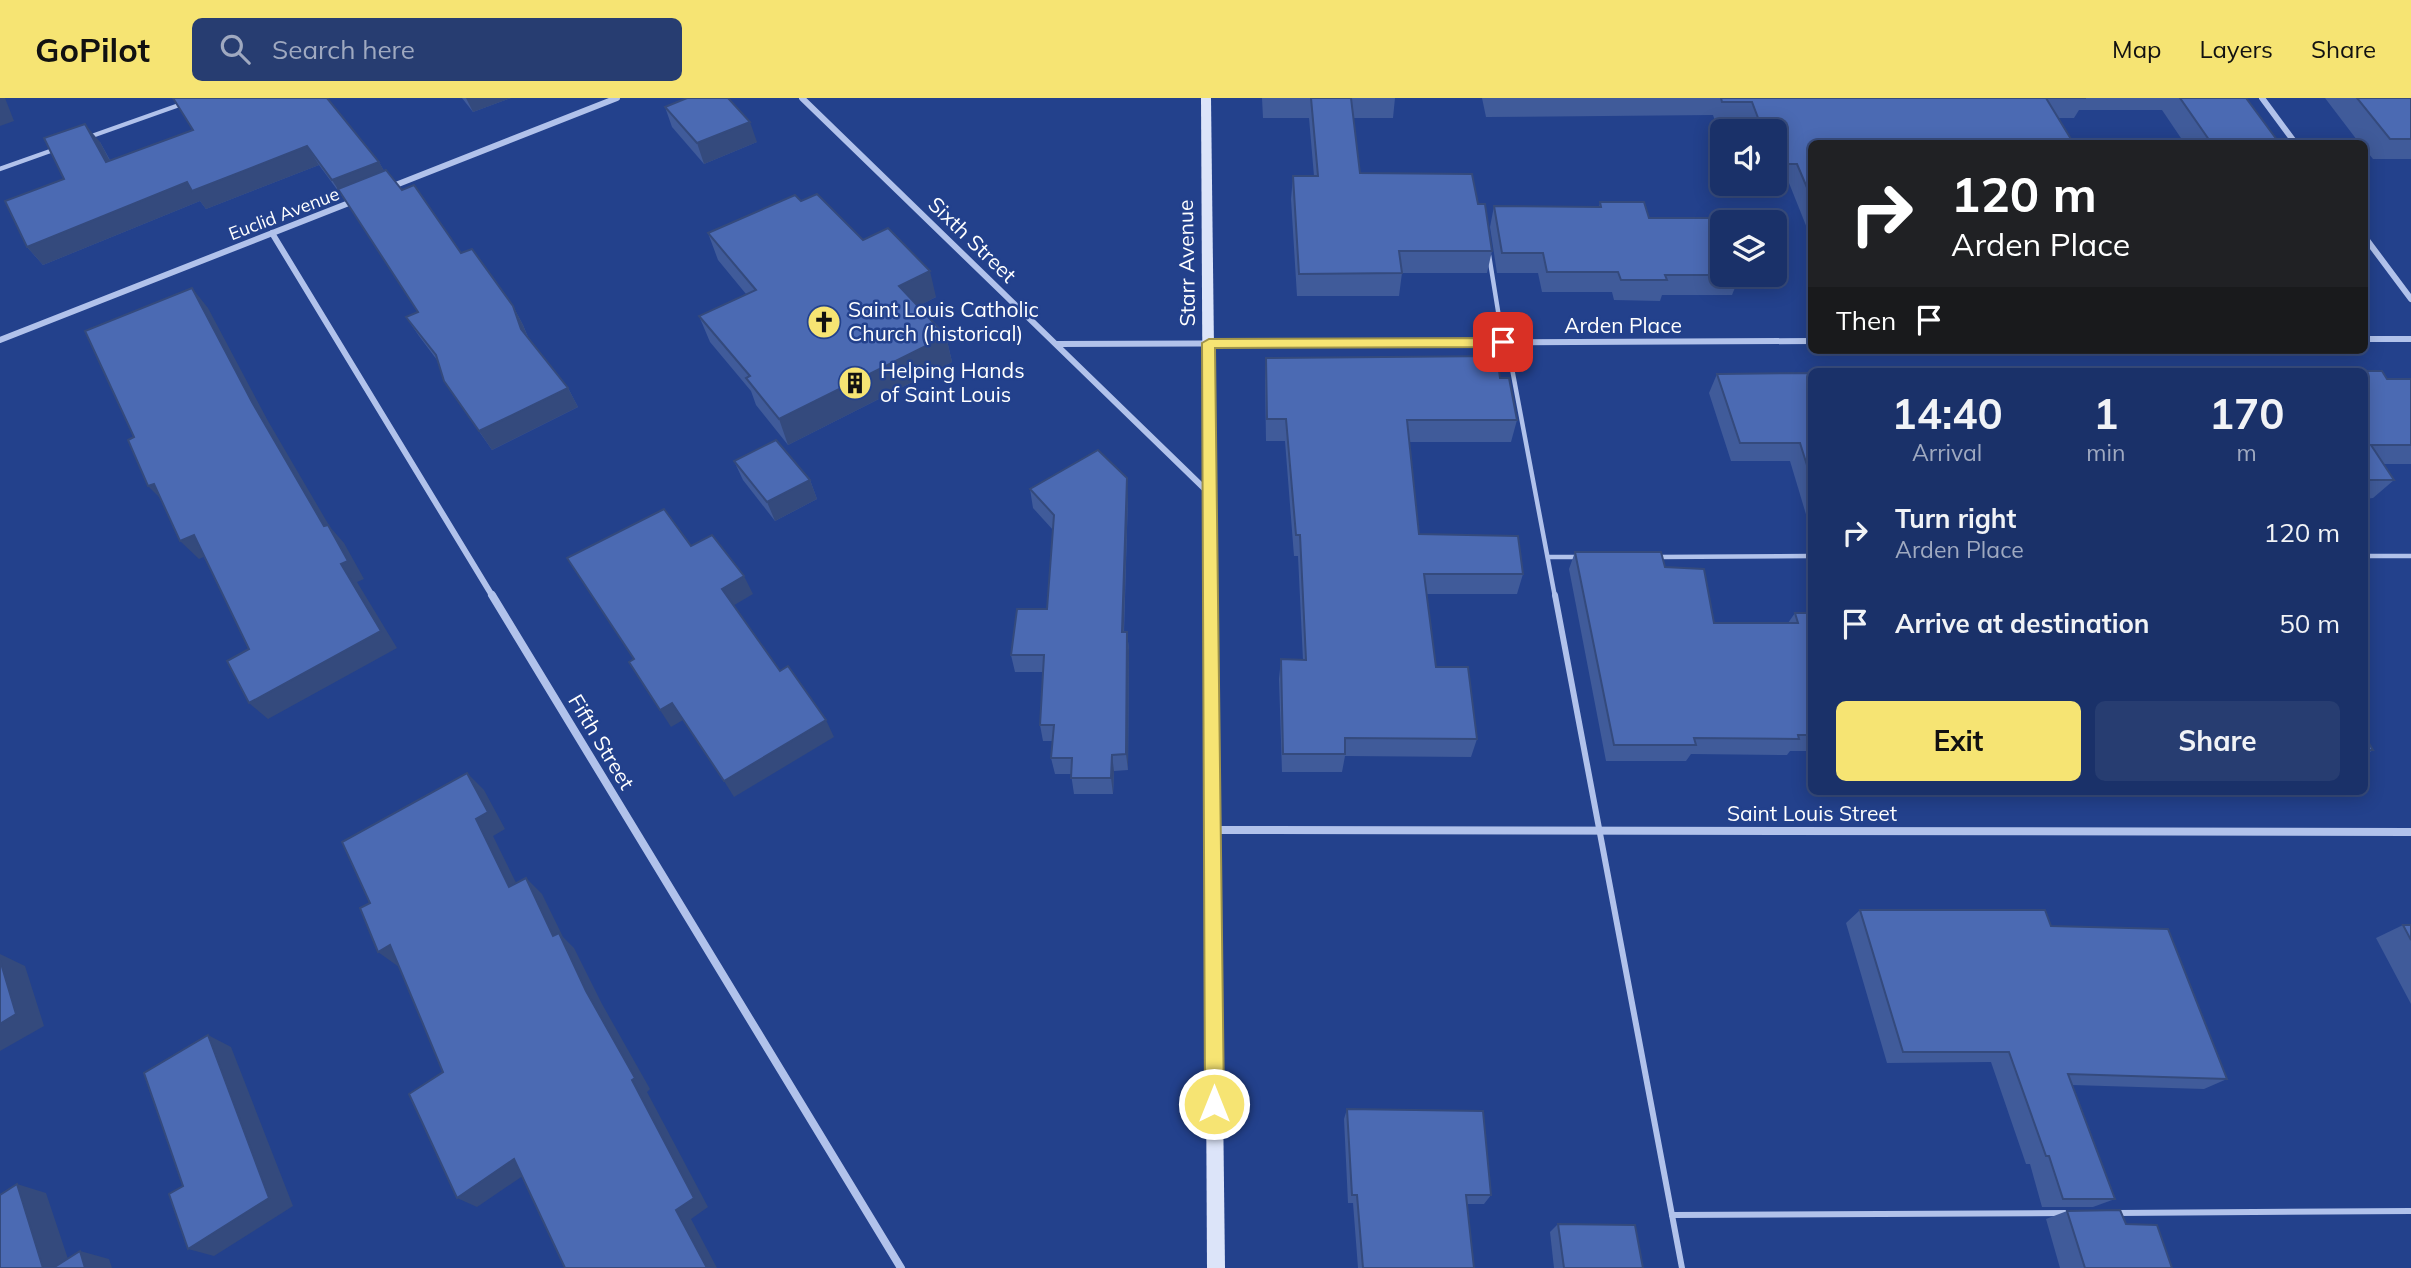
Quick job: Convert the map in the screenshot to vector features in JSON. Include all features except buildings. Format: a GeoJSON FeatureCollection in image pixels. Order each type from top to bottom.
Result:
{"type":"FeatureCollection","features":[{"type":"Feature","properties":{"kind":"main road","name":"Starr Avenue"},"geometry":{"type":"LineString","coordinates":[[1206,98],[1216,1268]]}},
{"type":"Feature","properties":{"kind":"street"},"geometry":{"type":"LineString","coordinates":[[383,190],[617,98]]}},
{"type":"Feature","properties":{"kind":"street","name":"Sixth Street"},"geometry":{"type":"LineString","coordinates":[[802,98],[1209,493]]}},
{"type":"Feature","properties":{"kind":"street"},"geometry":{"type":"LineString","coordinates":[[2262,98],[2293,140]]}},
{"type":"Feature","properties":{"kind":"street","name":"Euclid Avenue"},"geometry":{"type":"LineString","coordinates":[[0,340],[359,199]]}},
{"type":"Feature","properties":{"kind":"street","name":"Fifth Street"},"geometry":{"type":"LineString","coordinates":[[272,233],[901,1268]]}},
{"type":"Feature","properties":{"kind":"street"},"geometry":{"type":"LineString","coordinates":[[2368,241],[2411,299]]}},
{"type":"Feature","properties":{"kind":"street"},"geometry":{"type":"LineString","coordinates":[[2368,339],[2411,339]]}},
{"type":"Feature","properties":{"kind":"street","name":"Arden Place"},"geometry":{"type":"LineString","coordinates":[[1058,344],[1808,341]]}},
{"type":"Feature","properties":{"kind":"street","name":"Saint Louis Street"},"geometry":{"type":"LineString","coordinates":[[1212,830],[2411,832]]}},
{"type":"Feature","properties":{"kind":"lane"},"geometry":{"type":"LineString","coordinates":[[87,138],[187,102]]}},
{"type":"Feature","properties":{"kind":"lane"},"geometry":{"type":"LineString","coordinates":[[0,169],[62,147]]}},
{"type":"Feature","properties":{"kind":"lane"},"geometry":{"type":"LineString","coordinates":[[1489,253],[1682,1268]]}},
{"type":"Feature","properties":{"kind":"lane"},"geometry":{"type":"LineString","coordinates":[[1645,557],[1808,556]]}},
{"type":"Feature","properties":{"kind":"lane"},"geometry":{"type":"LineString","coordinates":[[2368,556],[2411,556]]}},
{"type":"Feature","properties":{"kind":"lane"},"geometry":{"type":"LineString","coordinates":[[1548,557],[1589,557]]}},
{"type":"Feature","properties":{"kind":"lane"},"geometry":{"type":"LineString","coordinates":[[2104,1213],[2411,1211]]}},
{"type":"Feature","properties":{"kind":"lane"},"geometry":{"type":"LineString","coordinates":[[1672,1215],[2077,1213]]}},
{"type":"Feature","properties":{"kind":"place","name":"Saint Louis Catholic Church (historical)"},"geometry":{"type":"Point","coordinates":[824,322]}},
{"type":"Feature","properties":{"kind":"place","name":"Helping Hands of Saint Louis"},"geometry":{"type":"Point","coordinates":[855,383]}},
{"type":"Feature","properties":{"kind":"route"},"geometry":{"type":"LineString","coordinates":[[1214,1104],[1209,343],[1503,342]]}}]}
